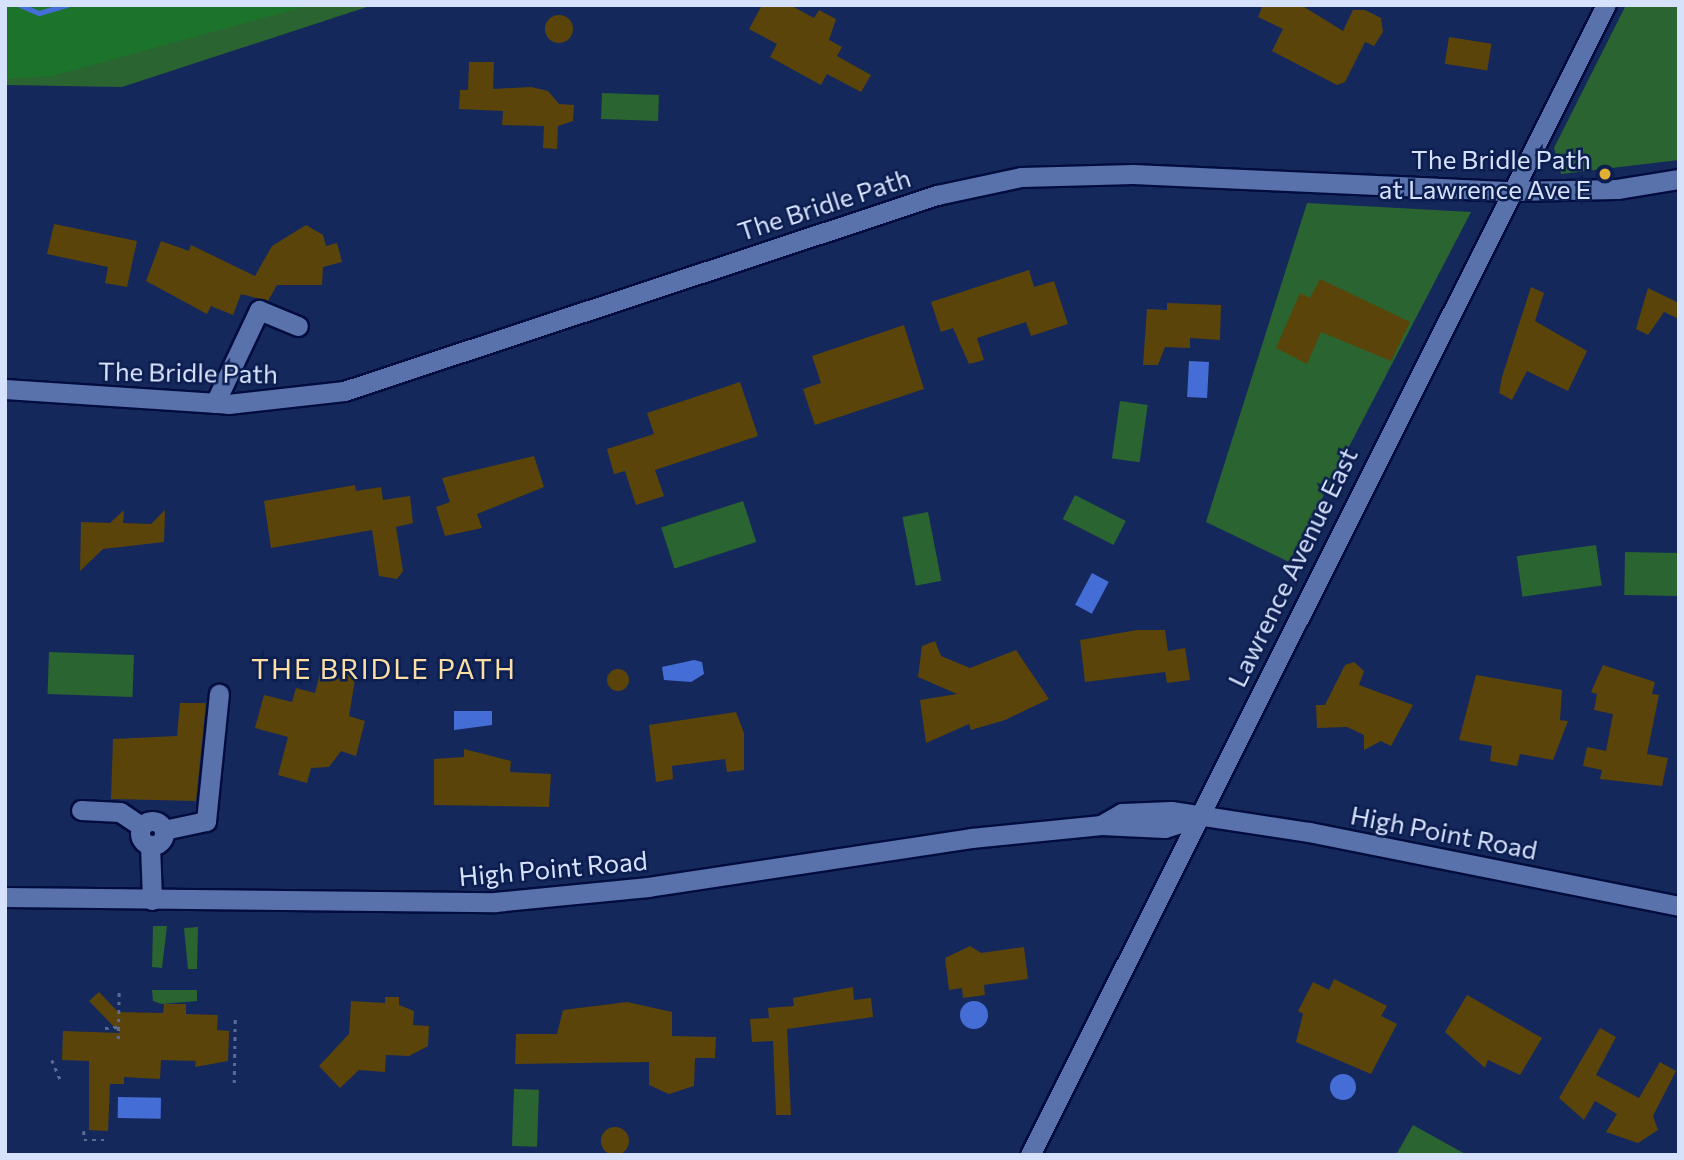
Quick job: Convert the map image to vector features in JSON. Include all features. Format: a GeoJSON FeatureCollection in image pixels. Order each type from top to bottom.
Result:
{"type":"FeatureCollection","features":[{"type":"Feature","properties":{"kind":"street","name":"Lawrence Avenue East"},"geometry":{"type":"LineString","coordinates":[[1030,1155],[1606,5]]}},
{"type":"Feature","properties":{"kind":"street","name":"The Bridle Path"},"geometry":{"type":"LineString","coordinates":[[5,389],[215,403],[344,391],[980,183],[1080,173],[1511,191],[1617,189],[1679,179]]}},
{"type":"Feature","properties":{"kind":"street"},"geometry":{"type":"LineString","coordinates":[[215,403],[259,310],[298,326]]}},
{"type":"Feature","properties":{"kind":"street"},"geometry":{"type":"LineString","coordinates":[[164,830],[206,821],[219,694]]}},
{"type":"Feature","properties":{"kind":"street"},"geometry":{"type":"LineString","coordinates":[[81,810],[120,812],[141,827]]}},
{"type":"Feature","properties":{"kind":"street","name":"High Point Road"},"geometry":{"type":"LineString","coordinates":[[5,897],[495,902],[1101,825],[1165,828],[1198,817],[1309,832],[1679,906]]}},
{"type":"Feature","properties":{"kind":"street"},"geometry":{"type":"LineString","coordinates":[[141,827],[156,821],[164,830]]}},
{"type":"Feature","properties":{"kind":"street"},"geometry":{"type":"LineString","coordinates":[[141,827],[140,838],[150,845]]}},
{"type":"Feature","properties":{"kind":"street"},"geometry":{"type":"LineString","coordinates":[[150,845],[161,842],[164,830]]}},
{"type":"Feature","properties":{"kind":"street"},"geometry":{"type":"LineString","coordinates":[[150,845],[152,900]]}},
{"type":"Feature","properties":{"kind":"path"},"geometry":{"type":"LineString","coordinates":[[118,1039],[119,988]]}},
{"type":"Feature","properties":{"kind":"path"},"geometry":{"type":"LineString","coordinates":[[234,1083],[235,1016]]}},
{"type":"Feature","properties":{"kind":"path"},"geometry":{"type":"LineString","coordinates":[[106,1028],[118,1027]]}},
{"type":"Feature","properties":{"kind":"path"},"geometry":{"type":"LineString","coordinates":[[51,1060],[60,1079]]}},
{"type":"Feature","properties":{"kind":"path"},"geometry":{"type":"LineString","coordinates":[[84,1131],[84,1140],[106,1140]]}},
{"type":"Feature","properties":{"kind":"green space"},"geometry":{"type":"Polygon","coordinates":[[[5,5],[373,5],[122,87],[5,85],[5,5]]]}},
{"type":"Feature","properties":{"kind":"green space"},"geometry":{"type":"Polygon","coordinates":[[[5,5],[311,5],[52,76],[5,79],[5,5]]]}},
{"type":"Feature","properties":{"kind":"green space"},"geometry":{"type":"Polygon","coordinates":[[[1626,5],[1679,5],[1679,160],[1561,174],[1554,148],[1626,5]]]}},
{"type":"Feature","properties":{"kind":"green space"},"geometry":{"type":"Polygon","coordinates":[[[602,93],[659,95],[658,121],[601,119],[602,93]]]}},
{"type":"Feature","properties":{"kind":"green space"},"geometry":{"type":"Polygon","coordinates":[[[1307,203],[1471,212],[1289,562],[1206,522],[1307,203]]]}},
{"type":"Feature","properties":{"kind":"green space"},"geometry":{"type":"Polygon","coordinates":[[[1120,401],[1148,405],[1140,462],[1112,458],[1120,401]]]}},
{"type":"Feature","properties":{"kind":"green space"},"geometry":{"type":"Polygon","coordinates":[[[1075,495],[1126,521],[1114,545],[1063,519],[1075,495]]]}},
{"type":"Feature","properties":{"kind":"green space"},"geometry":{"type":"Polygon","coordinates":[[[743,501],[756,542],[674,568],[661,528],[743,501]]]}},
{"type":"Feature","properties":{"kind":"green space"},"geometry":{"type":"Polygon","coordinates":[[[928,512],[941,581],[916,586],[902,517],[928,512]]]}},
{"type":"Feature","properties":{"kind":"green space"},"geometry":{"type":"Polygon","coordinates":[[[1596,545],[1602,586],[1522,597],[1517,556],[1596,545]]]}},
{"type":"Feature","properties":{"kind":"green space"},"geometry":{"type":"Polygon","coordinates":[[[1625,552],[1679,553],[1678,596],[1624,595],[1625,552]]]}},
{"type":"Feature","properties":{"kind":"green space"},"geometry":{"type":"Polygon","coordinates":[[[49,652],[134,655],[132,697],[48,694],[49,652]]]}},
{"type":"Feature","properties":{"kind":"green space"},"geometry":{"type":"Polygon","coordinates":[[[153,926],[167,926],[162,968],[152,967],[153,926]]]}},
{"type":"Feature","properties":{"kind":"green space"},"geometry":{"type":"Polygon","coordinates":[[[198,927],[197,969],[188,969],[184,928],[198,927]]]}},
{"type":"Feature","properties":{"kind":"green space"},"geometry":{"type":"Polygon","coordinates":[[[152,990],[197,990],[197,1001],[162,1004],[153,1001],[152,990]]]}},
{"type":"Feature","properties":{"kind":"green space"},"geometry":{"type":"Polygon","coordinates":[[[514,1089],[539,1090],[537,1147],[512,1146],[514,1089]]]}},
{"type":"Feature","properties":{"kind":"green space"},"geometry":{"type":"Polygon","coordinates":[[[1413,1125],[1467,1155],[1396,1155],[1413,1125]]]}},
{"type":"Feature","properties":{"kind":"water"},"geometry":{"type":"Polygon","coordinates":[[[1189,361],[1209,362],[1207,398],[1187,397],[1189,361]]]}},
{"type":"Feature","properties":{"kind":"water"},"geometry":{"type":"Polygon","coordinates":[[[1092,573],[1109,582],[1092,614],[1075,605],[1092,573]]]}},
{"type":"Feature","properties":{"kind":"water"},"geometry":{"type":"Polygon","coordinates":[[[694,660],[702,662],[704,674],[691,682],[664,680],[662,667],[694,660]]]}},
{"type":"Feature","properties":{"kind":"water"},"geometry":{"type":"Polygon","coordinates":[[[454,711],[492,711],[492,725],[454,730],[454,711]]]}},
{"type":"Feature","properties":{"kind":"water"},"geometry":{"type":"Polygon","coordinates":[[[974,1001],[984,1005],[988,1015],[984,1025],[974,1029],[964,1025],[960,1015],[964,1005],[974,1001]]]}},
{"type":"Feature","properties":{"kind":"water"},"geometry":{"type":"Polygon","coordinates":[[[1343,1074],[1352,1078],[1356,1087],[1352,1096],[1343,1100],[1334,1096],[1330,1087],[1334,1078],[1343,1074]]]}},
{"type":"Feature","properties":{"kind":"water"},"geometry":{"type":"Polygon","coordinates":[[[118,1097],[161,1098],[161,1119],[118,1118],[118,1097]]]}},
{"type":"Feature","properties":{"kind":"building"},"geometry":{"type":"Polygon","coordinates":[[[762,5],[790,5],[814,18],[819,10],[836,19],[829,40],[842,47],[837,56],[871,75],[861,92],[827,74],[821,85],[770,57],[777,44],[749,29],[762,5]]]}},
{"type":"Feature","properties":{"kind":"building"},"geometry":{"type":"Polygon","coordinates":[[[1263,5],[1301,5],[1343,31],[1353,10],[1365,10],[1381,18],[1383,32],[1374,46],[1365,42],[1345,82],[1337,85],[1272,51],[1283,29],[1258,17],[1263,5]]]}},
{"type":"Feature","properties":{"kind":"building"},"geometry":{"type":"Polygon","coordinates":[[[559,15],[569,19],[573,29],[569,39],[559,43],[549,39],[545,29],[549,19],[559,15]]]}},
{"type":"Feature","properties":{"kind":"building"},"geometry":{"type":"Polygon","coordinates":[[[1449,37],[1491,44],[1487,70],[1445,64],[1449,37]]]}},
{"type":"Feature","properties":{"kind":"building"},"geometry":{"type":"Polygon","coordinates":[[[469,62],[494,62],[493,89],[531,87],[548,91],[559,104],[574,105],[573,121],[558,126],[557,149],[543,148],[544,126],[502,125],[503,111],[459,109],[460,90],[468,90],[469,62]]]}},
{"type":"Feature","properties":{"kind":"building"},"geometry":{"type":"Polygon","coordinates":[[[54,224],[137,241],[127,287],[105,283],[108,267],[47,254],[54,224]]]}},
{"type":"Feature","properties":{"kind":"building"},"geometry":{"type":"Polygon","coordinates":[[[306,225],[323,235],[326,246],[337,243],[342,262],[323,267],[322,285],[277,285],[268,301],[241,294],[233,315],[211,306],[207,314],[146,281],[161,241],[189,251],[191,245],[255,276],[272,246],[306,225]]]}},
{"type":"Feature","properties":{"kind":"building"},"geometry":{"type":"Polygon","coordinates":[[[1029,270],[1034,287],[1054,281],[1068,324],[1031,336],[1026,322],[977,338],[984,360],[969,364],[953,328],[941,332],[931,302],[1029,270]]]}},
{"type":"Feature","properties":{"kind":"building"},"geometry":{"type":"Polygon","coordinates":[[[1320,279],[1410,322],[1391,361],[1321,332],[1307,364],[1276,348],[1300,293],[1310,298],[1320,279]]]}},
{"type":"Feature","properties":{"kind":"building"},"geometry":{"type":"Polygon","coordinates":[[[1531,287],[1544,293],[1535,321],[1587,351],[1568,391],[1527,371],[1512,400],[1499,393],[1531,287]]]}},
{"type":"Feature","properties":{"kind":"building"},"geometry":{"type":"Polygon","coordinates":[[[1648,288],[1679,303],[1679,319],[1664,312],[1648,335],[1636,329],[1648,288]]]}},
{"type":"Feature","properties":{"kind":"building"},"geometry":{"type":"Polygon","coordinates":[[[1167,303],[1221,305],[1220,340],[1190,338],[1190,348],[1165,347],[1158,365],[1143,365],[1147,309],[1167,310],[1167,303]]]}},
{"type":"Feature","properties":{"kind":"building"},"geometry":{"type":"Polygon","coordinates":[[[904,325],[924,389],[815,425],[803,389],[821,383],[812,356],[904,325]]]}},
{"type":"Feature","properties":{"kind":"building"},"geometry":{"type":"Polygon","coordinates":[[[740,382],[758,436],[655,470],[664,496],[636,505],[625,471],[614,474],[607,449],[654,434],[647,413],[740,382]]]}},
{"type":"Feature","properties":{"kind":"building"},"geometry":{"type":"Polygon","coordinates":[[[534,456],[544,487],[477,514],[482,528],[445,536],[436,507],[450,502],[442,478],[534,456]]]}},
{"type":"Feature","properties":{"kind":"building"},"geometry":{"type":"Polygon","coordinates":[[[355,485],[356,491],[381,487],[383,500],[410,496],[413,523],[396,527],[403,571],[397,579],[379,576],[372,530],[271,548],[264,501],[355,485]]]}},
{"type":"Feature","properties":{"kind":"building"},"geometry":{"type":"Polygon","coordinates":[[[124,510],[123,523],[151,524],[165,510],[164,542],[103,549],[80,571],[81,522],[110,523],[124,510]]]}},
{"type":"Feature","properties":{"kind":"building"},"geometry":{"type":"Polygon","coordinates":[[[1137,630],[1165,630],[1168,651],[1185,648],[1190,680],[1167,683],[1165,672],[1085,682],[1080,640],[1137,630]]]}},
{"type":"Feature","properties":{"kind":"building"},"geometry":{"type":"Polygon","coordinates":[[[935,641],[941,656],[970,668],[1016,650],[1049,699],[1005,720],[971,730],[969,724],[926,743],[920,700],[957,694],[918,677],[922,646],[935,641]]]}},
{"type":"Feature","properties":{"kind":"building"},"geometry":{"type":"Polygon","coordinates":[[[1354,662],[1364,671],[1359,685],[1413,705],[1391,746],[1381,741],[1364,750],[1364,735],[1347,727],[1317,728],[1316,705],[1325,705],[1345,665],[1354,662]]]}},
{"type":"Feature","properties":{"kind":"building"},"geometry":{"type":"Polygon","coordinates":[[[1603,665],[1655,682],[1652,694],[1659,695],[1647,754],[1668,758],[1662,786],[1600,779],[1602,770],[1583,766],[1587,747],[1606,751],[1613,714],[1594,710],[1597,694],[1591,692],[1603,665]]]}},
{"type":"Feature","properties":{"kind":"building"},"geometry":{"type":"Polygon","coordinates":[[[614,669],[622,669],[629,676],[629,684],[622,691],[614,691],[607,684],[607,676],[614,669]]]}},
{"type":"Feature","properties":{"kind":"building"},"geometry":{"type":"Polygon","coordinates":[[[342,671],[356,674],[349,716],[365,721],[356,756],[341,751],[329,767],[311,768],[307,783],[278,775],[288,737],[255,728],[264,695],[292,702],[296,688],[315,693],[320,673],[340,679],[342,671]]]}},
{"type":"Feature","properties":{"kind":"building"},"geometry":{"type":"Polygon","coordinates":[[[1476,675],[1562,690],[1560,720],[1568,721],[1553,760],[1520,754],[1517,766],[1490,761],[1492,746],[1459,740],[1476,675]]]}},
{"type":"Feature","properties":{"kind":"building"},"geometry":{"type":"Polygon","coordinates":[[[180,703],[206,703],[196,801],[111,799],[113,739],[177,736],[180,703]]]}},
{"type":"Feature","properties":{"kind":"building"},"geometry":{"type":"Polygon","coordinates":[[[736,712],[744,733],[744,770],[727,772],[725,759],[672,766],[673,779],[656,782],[649,725],[736,712]]]}},
{"type":"Feature","properties":{"kind":"building"},"geometry":{"type":"Polygon","coordinates":[[[464,749],[511,761],[510,772],[551,774],[549,807],[434,805],[434,759],[464,757],[464,749]]]}},
{"type":"Feature","properties":{"kind":"building"},"geometry":{"type":"Polygon","coordinates":[[[970,946],[981,953],[1024,947],[1028,979],[984,985],[985,995],[963,998],[962,988],[949,990],[945,958],[970,946]]]}},
{"type":"Feature","properties":{"kind":"building"},"geometry":{"type":"Polygon","coordinates":[[[1334,979],[1387,1006],[1381,1016],[1397,1024],[1371,1074],[1296,1042],[1303,1014],[1298,1011],[1313,982],[1329,990],[1334,979]]]}},
{"type":"Feature","properties":{"kind":"building"},"geometry":{"type":"Polygon","coordinates":[[[853,987],[854,1000],[871,998],[873,1017],[787,1029],[791,1115],[776,1115],[773,1041],[752,1042],[750,1019],[769,1018],[768,1008],[794,1006],[793,998],[853,987]]]}},
{"type":"Feature","properties":{"kind":"building"},"geometry":{"type":"Polygon","coordinates":[[[99,992],[118,1012],[163,1013],[164,1004],[186,1004],[186,1014],[218,1015],[217,1030],[229,1031],[228,1061],[195,1067],[196,1061],[161,1060],[160,1079],[124,1077],[124,1084],[110,1084],[108,1131],[89,1130],[89,1061],[62,1060],[63,1031],[120,1033],[89,1001],[99,992]]]}},
{"type":"Feature","properties":{"kind":"building"},"geometry":{"type":"Polygon","coordinates":[[[1467,995],[1542,1038],[1520,1075],[1488,1060],[1485,1068],[1445,1032],[1467,995]]]}},
{"type":"Feature","properties":{"kind":"building"},"geometry":{"type":"Polygon","coordinates":[[[385,997],[399,997],[399,1005],[414,1011],[413,1025],[429,1026],[428,1046],[409,1056],[386,1055],[385,1072],[359,1070],[340,1088],[319,1066],[349,1034],[351,1001],[385,1003],[385,997]]]}},
{"type":"Feature","properties":{"kind":"building"},"geometry":{"type":"Polygon","coordinates":[[[627,1002],[672,1012],[672,1036],[716,1037],[715,1058],[695,1058],[694,1086],[669,1094],[649,1085],[649,1062],[515,1064],[516,1034],[557,1034],[563,1010],[627,1002]]]}},
{"type":"Feature","properties":{"kind":"building"},"geometry":{"type":"Polygon","coordinates":[[[1600,1028],[1616,1037],[1596,1075],[1639,1098],[1660,1062],[1676,1071],[1653,1116],[1658,1130],[1638,1143],[1606,1132],[1617,1114],[1595,1101],[1584,1120],[1559,1098],[1600,1028]]]}},
{"type":"Feature","properties":{"kind":"building"},"geometry":{"type":"Polygon","coordinates":[[[615,1127],[625,1131],[629,1141],[625,1151],[615,1155],[605,1151],[601,1141],[605,1131],[615,1127]]]}},
{"type":"Feature","properties":{"kind":"waterway"},"geometry":{"type":"LineString","coordinates":[[20,5],[39,13],[67,5]]}},
{"type":"Feature","properties":{"kind":"place","name":"The Bridle Path at Lawrence Ave E"},"geometry":{"type":"Point","coordinates":[1605,174]}},
{"type":"Feature","properties":{"kind":"district","name":"THE BRIDLE PATH"},"geometry":{"type":"Point","coordinates":[384,668]}}]}
